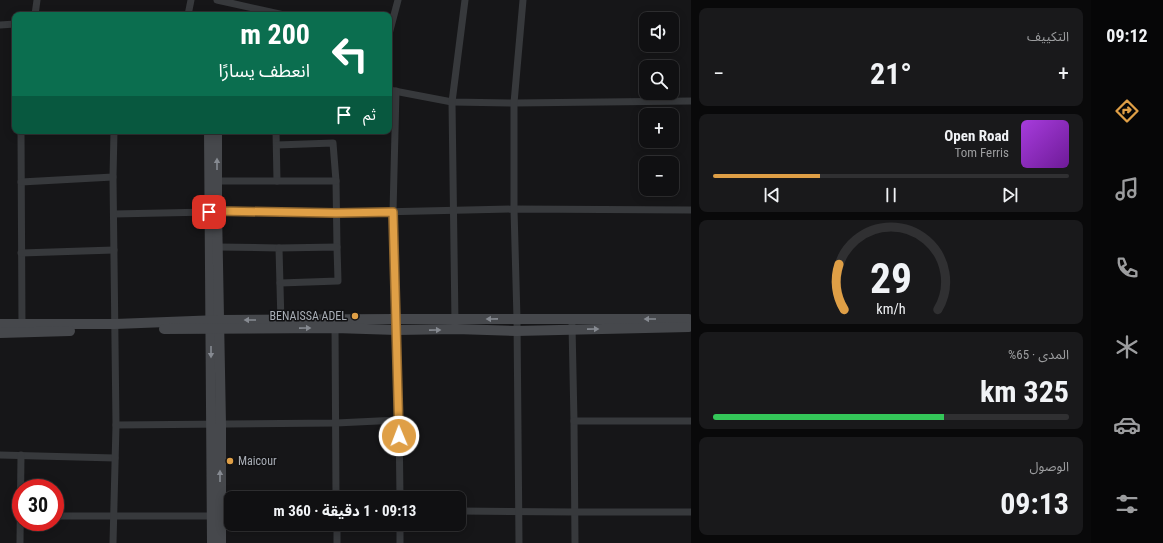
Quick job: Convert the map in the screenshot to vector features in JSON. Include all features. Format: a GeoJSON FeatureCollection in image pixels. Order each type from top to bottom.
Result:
{"type":"FeatureCollection","features":[{"type":"Feature","properties":{"kind":"street"},"geometry":{"type":"LineString","coordinates":[[35,12],[37,0]]}},
{"type":"Feature","properties":{"kind":"street"},"geometry":{"type":"LineString","coordinates":[[189,12],[191,0]]}},
{"type":"Feature","properties":{"kind":"street"},"geometry":{"type":"LineString","coordinates":[[217,0],[271,12]]}},
{"type":"Feature","properties":{"kind":"street"},"geometry":{"type":"LineString","coordinates":[[392,23],[398,0]]}},
{"type":"Feature","properties":{"kind":"street"},"geometry":{"type":"LineString","coordinates":[[456,324],[452,102],[465,0]]}},
{"type":"Feature","properties":{"kind":"street"},"geometry":{"type":"LineString","coordinates":[[519,543],[517,319],[514,209],[514,103],[523,0]]}},
{"type":"Feature","properties":{"kind":"street"},"geometry":{"type":"LineString","coordinates":[[0,25],[12,24]]}},
{"type":"Feature","properties":{"kind":"street"},"geometry":{"type":"LineString","coordinates":[[400,491],[393,212],[393,90],[452,102],[514,103],[691,101]]}},
{"type":"Feature","properties":{"kind":"street"},"geometry":{"type":"LineString","coordinates":[[21,134],[22,329]]}},
{"type":"Feature","properties":{"kind":"street"},"geometry":{"type":"LineString","coordinates":[[112,543],[116,425],[113,177],[114,134]]}},
{"type":"Feature","properties":{"kind":"street"},"geometry":{"type":"LineString","coordinates":[[209,134],[213,181],[216,424],[216,516],[212,543]]}},
{"type":"Feature","properties":{"kind":"street"},"geometry":{"type":"LineString","coordinates":[[213,181],[217,134]]}},
{"type":"Feature","properties":{"kind":"street"},"geometry":{"type":"LineString","coordinates":[[276,134],[277,181]]}},
{"type":"Feature","properties":{"kind":"street"},"geometry":{"type":"LineString","coordinates":[[277,144],[333,142],[336,180],[336,247],[338,281],[280,283]]}},
{"type":"Feature","properties":{"kind":"street"},"geometry":{"type":"LineString","coordinates":[[21,182],[113,177]]}},
{"type":"Feature","properties":{"kind":"street"},"geometry":{"type":"LineString","coordinates":[[213,181],[336,180]]}},
{"type":"Feature","properties":{"kind":"street"},"geometry":{"type":"LineString","coordinates":[[114,214],[213,211],[336,213],[514,209],[691,210]]}},
{"type":"Feature","properties":{"kind":"street"},"geometry":{"type":"LineString","coordinates":[[213,211],[218,247],[215,325]]}},
{"type":"Feature","properties":{"kind":"street"},"geometry":{"type":"LineString","coordinates":[[218,247],[336,247]]}},
{"type":"Feature","properties":{"kind":"street"},"geometry":{"type":"LineString","coordinates":[[279,248],[282,325]]}},
{"type":"Feature","properties":{"kind":"street"},"geometry":{"type":"LineString","coordinates":[[22,253],[114,250]]}},
{"type":"Feature","properties":{"kind":"street"},"geometry":{"type":"LineString","coordinates":[[0,333],[22,329],[335,324],[396,319],[516,331],[572,324]]}},
{"type":"Feature","properties":{"kind":"street"},"geometry":{"type":"LineString","coordinates":[[335,324],[397,330],[517,319],[572,324],[690,323]]}},
{"type":"Feature","properties":{"kind":"street"},"geometry":{"type":"LineString","coordinates":[[0,324],[22,329]]}},
{"type":"Feature","properties":{"kind":"street"},"geometry":{"type":"LineString","coordinates":[[335,324],[336,491]]}},
{"type":"Feature","properties":{"kind":"street"},"geometry":{"type":"LineString","coordinates":[[572,324],[575,543]]}},
{"type":"Feature","properties":{"kind":"street"},"geometry":{"type":"LineString","coordinates":[[116,425],[336,423],[399,420]]}},
{"type":"Feature","properties":{"kind":"street"},"geometry":{"type":"LineString","coordinates":[[574,421],[691,421]]}},
{"type":"Feature","properties":{"kind":"street"},"geometry":{"type":"LineString","coordinates":[[0,455],[115,458]]}},
{"type":"Feature","properties":{"kind":"street"},"geometry":{"type":"LineString","coordinates":[[21,455],[21,479]]}},
{"type":"Feature","properties":{"kind":"street"},"geometry":{"type":"LineString","coordinates":[[466,511],[691,512]]}},
{"type":"Feature","properties":{"kind":"street"},"geometry":{"type":"LineString","coordinates":[[64,516],[224,516]]}},
{"type":"Feature","properties":{"kind":"street"},"geometry":{"type":"LineString","coordinates":[[216,516],[220,543]]}},
{"type":"Feature","properties":{"kind":"street"},"geometry":{"type":"LineString","coordinates":[[20,531],[20,543]]}},
{"type":"Feature","properties":{"kind":"street"},"geometry":{"type":"LineString","coordinates":[[336,531],[337,543]]}},
{"type":"Feature","properties":{"kind":"street"},"geometry":{"type":"LineString","coordinates":[[400,531],[400,543]]}},
{"type":"Feature","properties":{"kind":"place","name":"BENAISSA ADEL"},"geometry":{"type":"Point","coordinates":[355,316]}},
{"type":"Feature","properties":{"kind":"place","name":"Maicour"},"geometry":{"type":"Point","coordinates":[230,461]}},
{"type":"Feature","properties":{"kind":"route"},"geometry":{"type":"LineString","coordinates":[[209,212],[393,212],[399,436]]}}]}
